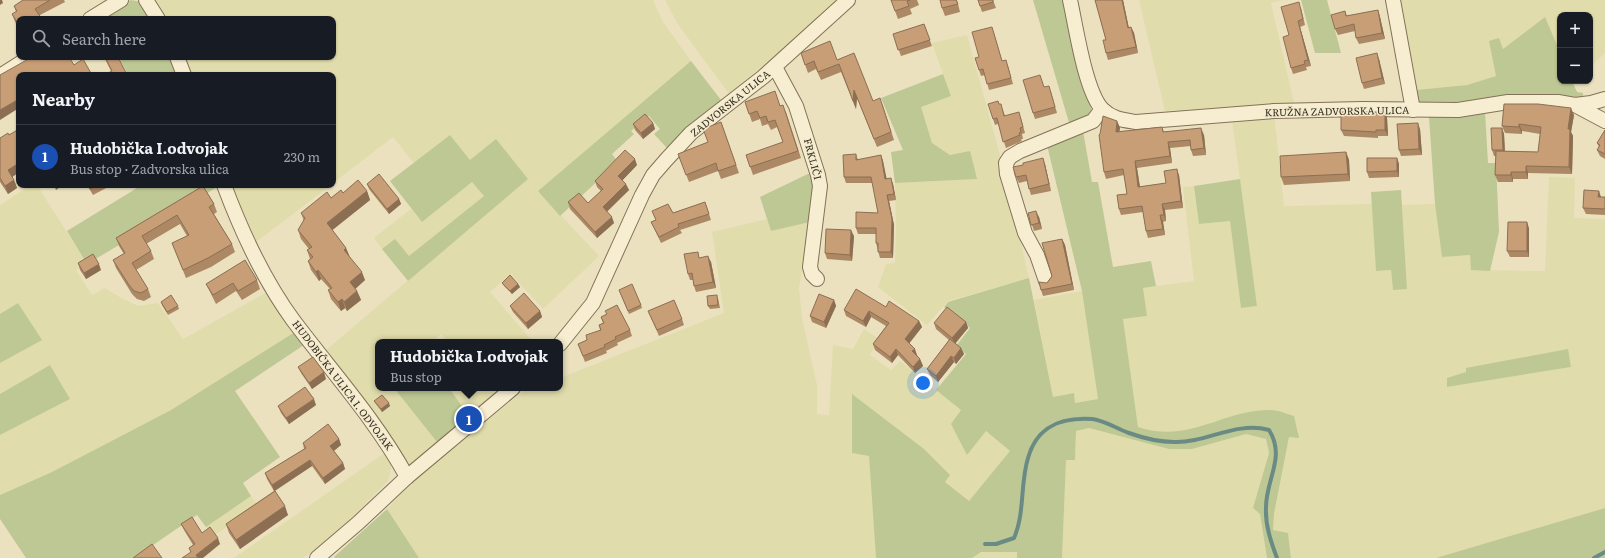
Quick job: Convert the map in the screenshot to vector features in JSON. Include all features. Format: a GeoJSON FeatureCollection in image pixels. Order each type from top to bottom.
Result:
{"type":"FeatureCollection","features":[{"type":"Feature","properties":{"kind":"street"},"geometry":{"type":"LineString","coordinates":[[95,16],[121,0]]}},
{"type":"Feature","properties":{"kind":"street"},"geometry":{"type":"LineString","coordinates":[[146,0],[156,16]]}},
{"type":"Feature","properties":{"kind":"street","name":"ZADVORSKA ULICA"},"geometry":{"type":"LineString","coordinates":[[563,340],[593,303],[639,201],[653,175],[691,133],[775,67],[848,0]]}},
{"type":"Feature","properties":{"kind":"street"},"geometry":{"type":"LineString","coordinates":[[1046,281],[1037,255],[1025,233],[1007,174],[1006,163],[1010,157],[1020,151],[1093,121],[1102,109],[1095,98],[1088,80],[1070,0]]}},
{"type":"Feature","properties":{"kind":"street"},"geometry":{"type":"LineString","coordinates":[[1393,0],[1413,110]]}},
{"type":"Feature","properties":{"kind":"street"},"geometry":{"type":"LineString","coordinates":[[0,76],[25,60]]}},
{"type":"Feature","properties":{"kind":"street"},"geometry":{"type":"LineString","coordinates":[[178,60],[183,72]]}},
{"type":"Feature","properties":{"kind":"street","name":"FRKLIČI"},"geometry":{"type":"LineString","coordinates":[[775,67],[796,106],[818,175],[820,186],[810,267],[812,274],[817,279]]}},
{"type":"Feature","properties":{"kind":"street","name":"KRUŽNA ZADVORSKA ULICA"},"geometry":{"type":"LineString","coordinates":[[1102,109],[1118,119],[1136,122],[1274,111],[1363,109],[1458,110],[1508,102],[1558,102],[1575,105],[1591,104],[1605,99]]}},
{"type":"Feature","properties":{"kind":"street","name":"KRUŽNA ZADVORSKA ULICA"},"geometry":{"type":"LineString","coordinates":[[1575,105],[1605,121]]}},
{"type":"Feature","properties":{"kind":"street","name":"HUDOBIČKA ULICA I. ODVOJAK"},"geometry":{"type":"LineString","coordinates":[[225,188],[249,248],[272,288],[293,320],[363,410],[386,442],[408,477]]}},
{"type":"Feature","properties":{"kind":"street"},"geometry":{"type":"LineString","coordinates":[[317,558],[358,524],[408,477],[509,391]]}},
{"type":"Feature","properties":{"kind":"shaded area"},"geometry":{"type":"Polygon","coordinates":[[[155,0],[653,0],[663,22],[691,61],[538,191],[599,256],[543,309],[511,274],[490,292],[530,339],[445,339],[441,334],[435,339],[375,339],[375,391],[396,391],[437,442],[409,465],[363,398],[325,351],[527,179],[470,160],[450,135],[414,163],[393,137],[336,181],[336,72],[189,72],[185,60],[336,60],[336,16],[165,16],[155,0]]]}},
{"type":"Feature","properties":{"kind":"shaded area"},"geometry":{"type":"Polygon","coordinates":[[[665,0],[836,0],[800,34],[729,94],[677,23],[665,0]]]}},
{"type":"Feature","properties":{"kind":"shaded area"},"geometry":{"type":"Polygon","coordinates":[[[1139,0],[1283,0],[1271,3],[1294,103],[1165,111],[1139,0]]]}},
{"type":"Feature","properties":{"kind":"shaded area"},"geometry":{"type":"Polygon","coordinates":[[[1398,0],[1605,0],[1605,53],[1593,64],[1593,12],[1557,12],[1557,45],[1545,17],[1503,49],[1496,76],[1467,85],[1416,90],[1398,0]]]}},
{"type":"Feature","properties":{"kind":"shaded area"},"geometry":{"type":"Polygon","coordinates":[[[967,35],[1003,166],[1029,278],[948,301],[927,325],[878,287],[886,264],[895,263],[895,183],[977,179],[950,155],[932,143],[920,107],[951,96],[932,43],[967,35]]]}},
{"type":"Feature","properties":{"kind":"shaded area"},"geometry":{"type":"Polygon","coordinates":[[[1274,115],[1284,206],[1372,204],[1376,271],[1391,270],[1393,290],[1407,289],[1402,205],[1435,204],[1442,257],[1470,255],[1472,270],[1545,271],[1549,177],[1575,178],[1574,218],[1605,219],[1605,508],[1436,558],[1291,558],[1288,534],[1273,530],[1274,514],[1289,437],[1299,437],[1215,421],[1204,427],[1181,432],[1160,433],[1138,427],[1123,319],[1147,316],[1143,288],[1194,281],[1183,187],[1194,186],[1199,224],[1230,221],[1241,308],[1257,306],[1232,120],[1274,115]],[[1567,349],[1447,378],[1448,387],[1571,367],[1567,349]]]}},
{"type":"Feature","properties":{"kind":"shaded area"},"geometry":{"type":"Polygon","coordinates":[[[472,182],[484,196],[409,256],[395,240],[382,249],[374,238],[411,209],[422,222],[472,182]]]}},
{"type":"Feature","properties":{"kind":"shaded area"},"geometry":{"type":"Polygon","coordinates":[[[26,188],[39,188],[87,264],[76,270],[92,295],[105,288],[138,306],[158,303],[183,339],[267,292],[295,332],[171,410],[52,472],[0,495],[0,435],[70,399],[50,365],[0,394],[0,363],[41,340],[18,303],[0,314],[0,205],[26,188]]]}},
{"type":"Feature","properties":{"kind":"shaded area"},"geometry":{"type":"Polygon","coordinates":[[[231,188],[327,188],[256,242],[249,230],[231,188]]]}},
{"type":"Feature","properties":{"kind":"shaded area"},"geometry":{"type":"Polygon","coordinates":[[[767,219],[771,231],[810,222],[799,288],[802,318],[817,385],[817,414],[829,415],[833,345],[853,349],[864,329],[879,339],[870,355],[891,370],[900,361],[961,410],[967,454],[986,431],[1010,451],[970,502],[945,482],[924,449],[852,394],[852,453],[869,456],[876,558],[419,558],[387,509],[409,485],[523,391],[563,391],[563,377],[724,313],[712,232],[767,219]]]}},
{"type":"Feature","properties":{"kind":"shaded area"},"geometry":{"type":"Polygon","coordinates":[[[1082,291],[1098,399],[1075,403],[1074,393],[1053,397],[1034,300],[1082,291]]]}},
{"type":"Feature","properties":{"kind":"shaded area"},"geometry":{"type":"Polygon","coordinates":[[[451,391],[499,391],[469,416],[451,391]]]}},
{"type":"Feature","properties":{"kind":"shaded area"},"geometry":{"type":"Polygon","coordinates":[[[1089,428],[1169,449],[1192,449],[1246,434],[1266,439],[1269,453],[1253,508],[1260,514],[1267,558],[1062,558],[1066,460],[1075,459],[1076,431],[1089,428]]]}},
{"type":"Feature","properties":{"kind":"shaded area"},"geometry":{"type":"Polygon","coordinates":[[[386,452],[392,465],[388,481],[349,520],[315,550],[303,558],[234,558],[386,452]]]}},
{"type":"Feature","properties":{"kind":"shaded area"},"geometry":{"type":"Polygon","coordinates":[[[251,496],[258,506],[215,535],[210,533],[206,527],[251,496]]]}},
{"type":"Feature","properties":{"kind":"shaded area"},"geometry":{"type":"Polygon","coordinates":[[[981,552],[1017,552],[1017,558],[972,558],[981,552]]]}},
{"type":"Feature","properties":{"kind":"green space"},"geometry":{"type":"Polygon","coordinates":[[[131,0],[141,2],[151,16],[105,16],[131,0]]]}},
{"type":"Feature","properties":{"kind":"green space"},"geometry":{"type":"Polygon","coordinates":[[[1033,0],[1063,0],[1082,82],[1091,108],[1091,115],[1070,126],[1033,0]]]}},
{"type":"Feature","properties":{"kind":"green space"},"geometry":{"type":"Polygon","coordinates":[[[1301,0],[1327,0],[1341,53],[1315,53],[1301,0]]]}},
{"type":"Feature","properties":{"kind":"green space"},"geometry":{"type":"Polygon","coordinates":[[[1545,17],[1557,45],[1557,84],[1573,84],[1577,92],[1583,93],[1583,97],[1520,95],[1457,102],[1419,103],[1416,90],[1467,85],[1496,76],[1489,41],[1499,38],[1503,49],[1545,17]]]}},
{"type":"Feature","properties":{"kind":"green space"},"geometry":{"type":"Polygon","coordinates":[[[120,60],[173,60],[178,72],[126,72],[120,60]]]}},
{"type":"Feature","properties":{"kind":"green space"},"geometry":{"type":"Polygon","coordinates":[[[691,61],[721,100],[681,132],[667,148],[654,134],[660,129],[649,116],[631,131],[634,134],[612,154],[618,162],[560,216],[538,191],[691,61]]]}},
{"type":"Feature","properties":{"kind":"green space"},"geometry":{"type":"Polygon","coordinates":[[[943,74],[951,96],[921,107],[932,143],[950,155],[970,151],[977,179],[895,183],[891,152],[903,150],[881,98],[943,74]]]}},
{"type":"Feature","properties":{"kind":"green space"},"geometry":{"type":"Polygon","coordinates":[[[1485,112],[1488,163],[1496,163],[1499,232],[1490,271],[1471,270],[1470,255],[1442,257],[1435,204],[1429,117],[1485,112]]]}},
{"type":"Feature","properties":{"kind":"green space"},"geometry":{"type":"Polygon","coordinates":[[[1083,131],[1092,182],[1098,182],[1113,267],[1151,261],[1156,286],[1143,288],[1147,316],[1123,319],[1138,427],[1157,431],[1174,432],[1205,425],[1252,411],[1279,411],[1294,416],[1299,438],[1289,437],[1274,514],[1273,530],[1288,533],[1291,558],[1267,558],[1260,514],[1253,508],[1269,453],[1266,439],[1246,434],[1192,449],[1169,449],[1089,428],[1076,431],[1075,460],[1066,460],[1062,558],[1017,558],[1017,552],[981,552],[972,558],[876,558],[869,456],[852,453],[852,394],[924,449],[950,475],[945,482],[969,501],[1010,451],[986,431],[967,455],[951,424],[961,410],[936,390],[966,354],[956,346],[970,328],[944,307],[948,302],[1029,278],[1053,397],[1074,393],[1075,403],[1098,399],[1082,291],[1047,145],[1083,131]]]}},
{"type":"Feature","properties":{"kind":"green space"},"geometry":{"type":"Polygon","coordinates":[[[450,135],[470,160],[496,139],[528,179],[408,281],[382,249],[395,239],[409,256],[484,196],[472,182],[422,222],[390,181],[450,135]]]}},
{"type":"Feature","properties":{"kind":"green space"},"geometry":{"type":"Polygon","coordinates":[[[812,172],[814,183],[810,222],[771,231],[760,197],[812,172]]]}},
{"type":"Feature","properties":{"kind":"green space"},"geometry":{"type":"Polygon","coordinates":[[[1240,179],[1257,306],[1241,308],[1230,221],[1199,224],[1194,186],[1240,179]]]}},
{"type":"Feature","properties":{"kind":"green space"},"geometry":{"type":"Polygon","coordinates":[[[137,188],[216,188],[87,264],[67,231],[137,188]]]}},
{"type":"Feature","properties":{"kind":"green space"},"geometry":{"type":"Polygon","coordinates":[[[1401,190],[1407,289],[1393,290],[1391,270],[1376,271],[1371,192],[1401,190]]]}},
{"type":"Feature","properties":{"kind":"green space"},"geometry":{"type":"Polygon","coordinates":[[[18,303],[42,340],[0,363],[0,314],[18,303]]]}},
{"type":"Feature","properties":{"kind":"green space"},"geometry":{"type":"Polygon","coordinates":[[[295,332],[304,345],[235,391],[280,457],[243,483],[251,496],[206,527],[197,515],[134,558],[26,558],[0,519],[0,495],[52,472],[171,410],[295,332]]]}},
{"type":"Feature","properties":{"kind":"green space"},"geometry":{"type":"Polygon","coordinates":[[[1568,349],[1571,367],[1447,387],[1447,378],[1466,372],[1466,368],[1568,349]]]}},
{"type":"Feature","properties":{"kind":"green space"},"geometry":{"type":"Polygon","coordinates":[[[50,365],[70,399],[0,435],[0,394],[50,365]]]}},
{"type":"Feature","properties":{"kind":"green space"},"geometry":{"type":"Polygon","coordinates":[[[396,391],[451,391],[469,416],[437,442],[396,391]]]}},
{"type":"Feature","properties":{"kind":"green space"},"geometry":{"type":"Polygon","coordinates":[[[1605,508],[1605,558],[1436,558],[1605,508]]]}},
{"type":"Feature","properties":{"kind":"green space"},"geometry":{"type":"Polygon","coordinates":[[[387,509],[419,558],[334,557],[387,509]]]}},
{"type":"Feature","properties":{"kind":"building"},"geometry":{"type":"Polygon","coordinates":[[[23,0],[50,0],[35,9],[40,16],[16,16],[16,20],[12,14],[17,11],[14,6],[23,0]]]}},
{"type":"Feature","properties":{"kind":"building"},"geometry":{"type":"Polygon","coordinates":[[[891,0],[910,0],[907,1],[909,6],[895,11],[891,0]]]}},
{"type":"Feature","properties":{"kind":"building"},"geometry":{"type":"Polygon","coordinates":[[[940,0],[956,0],[958,4],[942,8],[940,0]]]}},
{"type":"Feature","properties":{"kind":"building"},"geometry":{"type":"Polygon","coordinates":[[[978,0],[993,0],[993,2],[980,6],[978,0]]]}},
{"type":"Feature","properties":{"kind":"building"},"geometry":{"type":"Polygon","coordinates":[[[1095,0],[1122,0],[1128,28],[1131,27],[1136,47],[1106,53],[1103,40],[1106,40],[1095,0]]]}},
{"type":"Feature","properties":{"kind":"building"},"geometry":{"type":"Polygon","coordinates":[[[1299,2],[1303,19],[1298,21],[1308,60],[1304,61],[1305,64],[1291,68],[1283,37],[1289,35],[1281,7],[1299,2]]]}},
{"type":"Feature","properties":{"kind":"building"},"geometry":{"type":"Polygon","coordinates":[[[1378,10],[1382,33],[1356,38],[1354,24],[1335,29],[1331,15],[1345,11],[1346,16],[1378,10]]]}},
{"type":"Feature","properties":{"kind":"building"},"geometry":{"type":"Polygon","coordinates":[[[924,24],[930,40],[898,50],[893,34],[924,24]]]}},
{"type":"Feature","properties":{"kind":"building"},"geometry":{"type":"Polygon","coordinates":[[[992,27],[1002,61],[1006,60],[1011,78],[987,84],[983,69],[979,70],[975,58],[979,57],[972,32],[992,27]]]}},
{"type":"Feature","properties":{"kind":"building"},"geometry":{"type":"Polygon","coordinates":[[[830,41],[837,60],[854,53],[873,101],[880,98],[891,132],[874,139],[854,90],[853,101],[839,64],[818,72],[814,61],[805,65],[801,53],[830,41]]]}},
{"type":"Feature","properties":{"kind":"building"},"geometry":{"type":"Polygon","coordinates":[[[1377,53],[1382,78],[1362,83],[1356,58],[1377,53]]]}},
{"type":"Feature","properties":{"kind":"building"},"geometry":{"type":"Polygon","coordinates":[[[27,60],[71,60],[74,65],[84,60],[90,72],[16,72],[16,101],[0,110],[0,75],[27,60]]]}},
{"type":"Feature","properties":{"kind":"building"},"geometry":{"type":"Polygon","coordinates":[[[106,60],[120,60],[126,72],[110,72],[112,71],[106,60]]]}},
{"type":"Feature","properties":{"kind":"building"},"geometry":{"type":"Polygon","coordinates":[[[1040,75],[1044,87],[1049,86],[1055,107],[1033,113],[1023,80],[1040,75]]]}},
{"type":"Feature","properties":{"kind":"building"},"geometry":{"type":"Polygon","coordinates":[[[775,91],[780,106],[783,105],[798,151],[750,167],[746,155],[783,142],[775,120],[768,122],[766,116],[760,118],[757,111],[749,114],[745,102],[775,91]]]}},
{"type":"Feature","properties":{"kind":"building"},"geometry":{"type":"Polygon","coordinates":[[[998,101],[999,104],[1001,104],[1004,116],[1019,112],[1023,127],[1020,128],[1020,135],[1003,142],[997,118],[993,119],[988,104],[998,101]]]}},
{"type":"Feature","properties":{"kind":"building"},"geometry":{"type":"Polygon","coordinates":[[[1504,104],[1538,104],[1571,108],[1568,129],[1570,129],[1569,167],[1526,166],[1526,172],[1511,172],[1511,175],[1495,175],[1496,151],[1538,152],[1541,127],[1519,124],[1519,127],[1502,126],[1504,104]]]}},
{"type":"Feature","properties":{"kind":"building"},"geometry":{"type":"Polygon","coordinates":[[[1341,112],[1385,112],[1385,130],[1376,130],[1376,132],[1341,130],[1341,112]]]}},
{"type":"Feature","properties":{"kind":"building"},"geometry":{"type":"Polygon","coordinates":[[[645,114],[653,123],[641,133],[633,124],[645,114]]]}},
{"type":"Feature","properties":{"kind":"building"},"geometry":{"type":"Polygon","coordinates":[[[1103,116],[1117,121],[1116,132],[1162,127],[1163,132],[1201,128],[1204,148],[1191,150],[1190,140],[1168,142],[1170,156],[1135,161],[1138,187],[1166,183],[1164,171],[1177,169],[1181,201],[1162,204],[1164,215],[1160,215],[1163,229],[1146,231],[1142,206],[1119,209],[1117,195],[1127,194],[1123,169],[1104,172],[1099,135],[1103,116]]]}},
{"type":"Feature","properties":{"kind":"building"},"geometry":{"type":"Polygon","coordinates":[[[721,122],[736,165],[718,171],[716,163],[686,175],[678,154],[708,142],[703,129],[721,122]]]}},
{"type":"Feature","properties":{"kind":"building"},"geometry":{"type":"Polygon","coordinates":[[[1418,123],[1419,149],[1399,150],[1397,124],[1418,123]]]}},
{"type":"Feature","properties":{"kind":"building"},"geometry":{"type":"Polygon","coordinates":[[[1491,128],[1502,128],[1503,150],[1492,150],[1491,128]]]}},
{"type":"Feature","properties":{"kind":"building"},"geometry":{"type":"Polygon","coordinates":[[[1605,130],[1605,154],[1597,150],[1600,145],[1597,143],[1605,130]]]}},
{"type":"Feature","properties":{"kind":"building"},"geometry":{"type":"Polygon","coordinates":[[[16,131],[16,165],[8,170],[14,180],[5,186],[0,178],[0,138],[8,133],[9,135],[16,131]]]}},
{"type":"Feature","properties":{"kind":"building"},"geometry":{"type":"Polygon","coordinates":[[[625,150],[635,159],[618,176],[626,184],[603,207],[612,217],[595,232],[568,202],[579,193],[588,203],[603,189],[595,181],[625,150]]]}},
{"type":"Feature","properties":{"kind":"building"},"geometry":{"type":"Polygon","coordinates":[[[1346,152],[1348,174],[1281,177],[1280,156],[1346,152]]]}},
{"type":"Feature","properties":{"kind":"building"},"geometry":{"type":"Polygon","coordinates":[[[856,154],[856,160],[881,155],[885,179],[891,178],[894,194],[887,195],[892,219],[891,252],[878,252],[878,243],[876,243],[876,228],[856,228],[856,212],[878,213],[871,177],[844,177],[843,155],[856,154]]]}},
{"type":"Feature","properties":{"kind":"building"},"geometry":{"type":"Polygon","coordinates":[[[1043,158],[1049,184],[1029,189],[1026,175],[1016,177],[1013,167],[1043,158]]]}},
{"type":"Feature","properties":{"kind":"building"},"geometry":{"type":"Polygon","coordinates":[[[1367,158],[1397,158],[1397,171],[1367,172],[1367,158]]]}},
{"type":"Feature","properties":{"kind":"building"},"geometry":{"type":"Polygon","coordinates":[[[379,174],[399,199],[387,209],[367,184],[379,174]]]}},
{"type":"Feature","properties":{"kind":"building"},"geometry":{"type":"Polygon","coordinates":[[[358,180],[367,191],[327,223],[346,248],[344,250],[362,272],[350,282],[357,291],[344,302],[342,299],[338,302],[328,290],[332,288],[318,270],[316,272],[308,261],[313,257],[307,250],[312,247],[298,230],[305,218],[301,213],[327,192],[331,198],[341,190],[343,193],[358,180]]]}},
{"type":"Feature","properties":{"kind":"building"},"geometry":{"type":"Polygon","coordinates":[[[200,188],[204,188],[214,204],[209,207],[232,244],[183,270],[172,243],[189,235],[177,215],[142,236],[151,251],[132,263],[148,289],[141,293],[134,291],[113,260],[125,253],[116,238],[200,188]]]}},
{"type":"Feature","properties":{"kind":"building"},"geometry":{"type":"Polygon","coordinates":[[[1584,190],[1599,191],[1598,197],[1605,197],[1605,209],[1583,208],[1584,190]]]}},
{"type":"Feature","properties":{"kind":"building"},"geometry":{"type":"Polygon","coordinates":[[[705,202],[709,214],[678,224],[679,227],[659,237],[651,222],[656,220],[652,211],[668,204],[673,213],[705,202]]]}},
{"type":"Feature","properties":{"kind":"building"},"geometry":{"type":"Polygon","coordinates":[[[1036,211],[1039,223],[1031,225],[1028,213],[1036,211]]]}},
{"type":"Feature","properties":{"kind":"building"},"geometry":{"type":"Polygon","coordinates":[[[1508,222],[1527,222],[1527,251],[1507,251],[1508,222]]]}},
{"type":"Feature","properties":{"kind":"building"},"geometry":{"type":"Polygon","coordinates":[[[826,229],[851,230],[850,255],[825,253],[826,229]]]}},
{"type":"Feature","properties":{"kind":"building"},"geometry":{"type":"Polygon","coordinates":[[[1062,239],[1072,284],[1041,290],[1039,282],[1047,283],[1052,276],[1042,243],[1062,239]]]}},
{"type":"Feature","properties":{"kind":"building"},"geometry":{"type":"Polygon","coordinates":[[[698,252],[699,258],[708,256],[713,282],[694,286],[692,273],[688,274],[684,254],[698,252]]]}},
{"type":"Feature","properties":{"kind":"building"},"geometry":{"type":"Polygon","coordinates":[[[93,254],[99,264],[84,273],[78,263],[93,254]]]}},
{"type":"Feature","properties":{"kind":"building"},"geometry":{"type":"Polygon","coordinates":[[[245,260],[257,280],[238,291],[233,283],[213,295],[206,284],[245,260]]]}},
{"type":"Feature","properties":{"kind":"building"},"geometry":{"type":"Polygon","coordinates":[[[510,275],[518,284],[510,291],[502,283],[510,275]]]}},
{"type":"Feature","properties":{"kind":"building"},"geometry":{"type":"Polygon","coordinates":[[[632,284],[641,305],[628,311],[619,290],[632,284]]]}},
{"type":"Feature","properties":{"kind":"building"},"geometry":{"type":"Polygon","coordinates":[[[856,289],[886,307],[889,301],[919,321],[905,339],[915,349],[912,351],[920,359],[913,367],[896,349],[890,357],[873,344],[889,323],[869,311],[863,321],[844,310],[856,289]]]}},
{"type":"Feature","properties":{"kind":"building"},"geometry":{"type":"Polygon","coordinates":[[[524,293],[540,311],[526,323],[510,306],[524,293]]]}},
{"type":"Feature","properties":{"kind":"building"},"geometry":{"type":"Polygon","coordinates":[[[819,294],[834,300],[824,322],[810,316],[819,294]]]}},
{"type":"Feature","properties":{"kind":"building"},"geometry":{"type":"Polygon","coordinates":[[[171,295],[178,306],[167,312],[161,302],[171,295]]]}},
{"type":"Feature","properties":{"kind":"building"},"geometry":{"type":"Polygon","coordinates":[[[717,295],[718,305],[708,306],[707,296],[717,295]]]}},
{"type":"Feature","properties":{"kind":"building"},"geometry":{"type":"Polygon","coordinates":[[[674,300],[682,319],[657,330],[648,311],[674,300]]]}},
{"type":"Feature","properties":{"kind":"building"},"geometry":{"type":"Polygon","coordinates":[[[617,305],[630,330],[615,337],[616,339],[604,345],[605,347],[583,356],[578,344],[587,340],[586,335],[601,330],[599,325],[604,323],[601,317],[607,314],[605,311],[617,305]]]}},
{"type":"Feature","properties":{"kind":"building"},"geometry":{"type":"Polygon","coordinates":[[[947,307],[966,322],[952,338],[934,323],[947,307]]]}},
{"type":"Feature","properties":{"kind":"building"},"geometry":{"type":"Polygon","coordinates":[[[950,339],[961,348],[954,358],[951,356],[936,376],[927,369],[950,339]]]}},
{"type":"Feature","properties":{"kind":"building"},"geometry":{"type":"Polygon","coordinates":[[[313,357],[324,372],[309,383],[298,367],[313,357]]]}},
{"type":"Feature","properties":{"kind":"building"},"geometry":{"type":"Polygon","coordinates":[[[305,387],[314,399],[286,418],[278,406],[305,387]]]}},
{"type":"Feature","properties":{"kind":"building"},"geometry":{"type":"Polygon","coordinates":[[[382,395],[389,403],[381,409],[374,401],[382,395]]]}},
{"type":"Feature","properties":{"kind":"building"},"geometry":{"type":"Polygon","coordinates":[[[328,424],[339,439],[330,446],[343,463],[323,478],[310,460],[272,485],[265,473],[306,448],[303,443],[328,424]]]}},
{"type":"Feature","properties":{"kind":"building"},"geometry":{"type":"Polygon","coordinates":[[[275,491],[285,506],[236,540],[226,524],[275,491]]]}},
{"type":"Feature","properties":{"kind":"building"},"geometry":{"type":"Polygon","coordinates":[[[192,517],[202,533],[210,527],[218,538],[196,555],[198,558],[182,558],[191,552],[189,548],[195,544],[181,524],[192,517]]]}},
{"type":"Feature","properties":{"kind":"building"},"geometry":{"type":"Polygon","coordinates":[[[152,544],[162,558],[133,558],[152,544]]]}},
{"type":"Feature","properties":{"kind":"waterway"},"geometry":{"type":"LineString","coordinates":[[985,544],[996,544],[1014,538],[1020,519],[1024,478],[1028,458],[1037,438],[1044,431],[1060,422],[1092,419],[1101,421],[1140,437],[1168,442],[1198,439],[1244,428],[1269,430],[1274,440],[1276,459],[1267,497],[1266,520],[1277,558]]}},
{"type":"Feature","properties":{"kind":"waterway"},"geometry":{"type":"LineString","coordinates":[[1594,558],[1605,552]]}},
{"type":"Feature","properties":{"kind":"place","name":"Hudobička I.odvojak"},"geometry":{"type":"Point","coordinates":[469,419]}}]}
